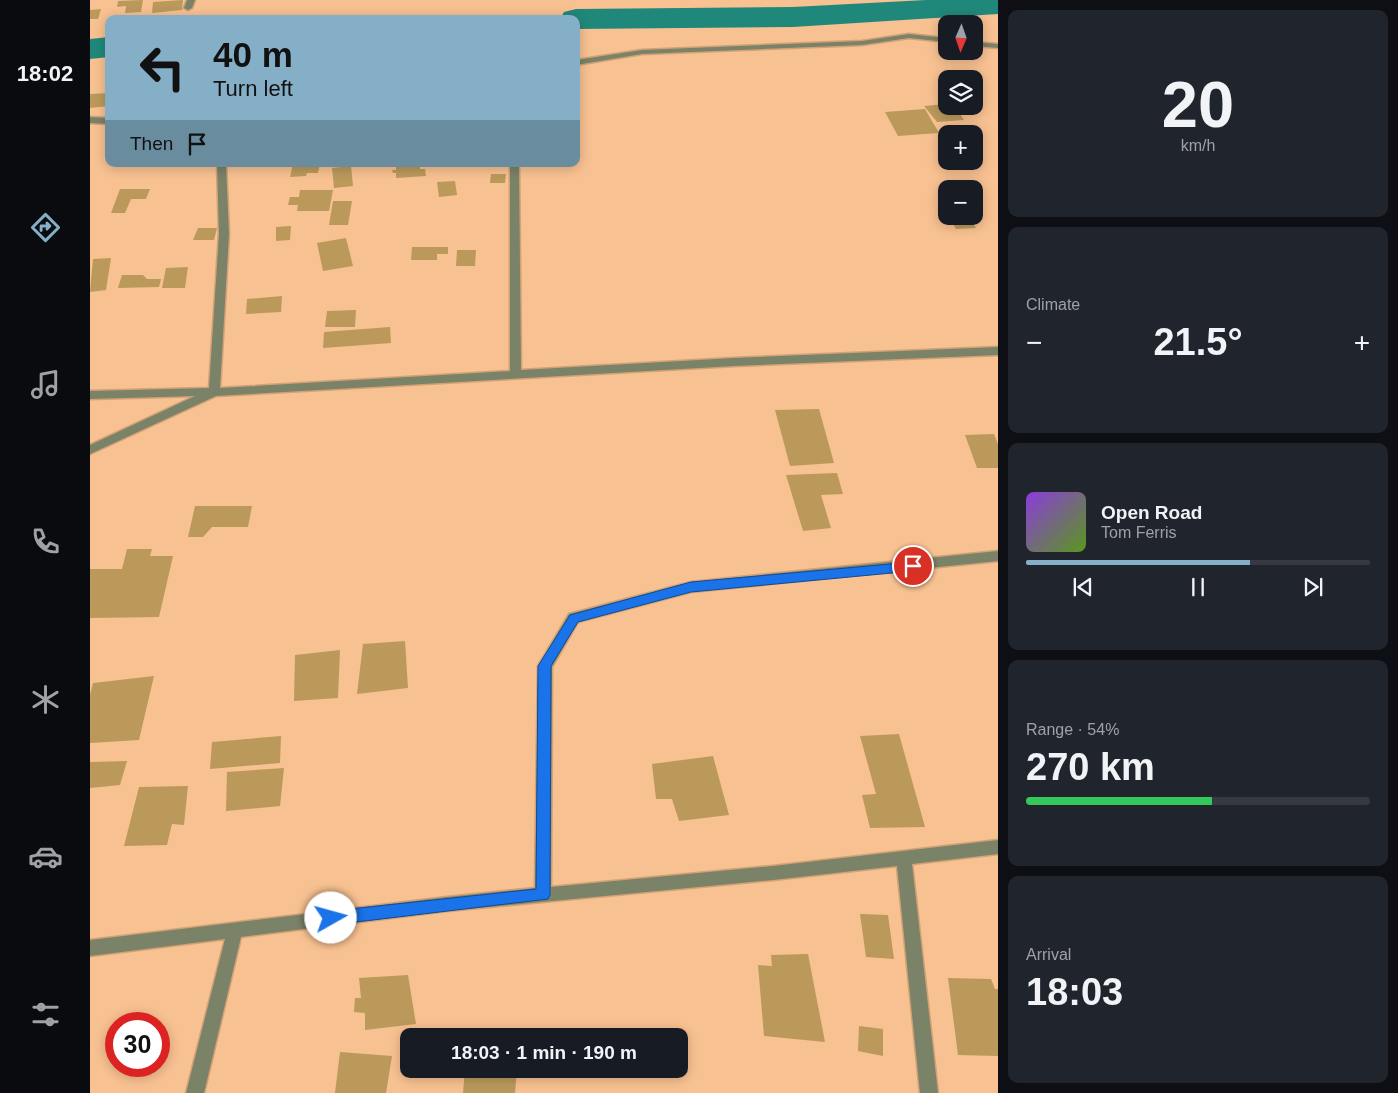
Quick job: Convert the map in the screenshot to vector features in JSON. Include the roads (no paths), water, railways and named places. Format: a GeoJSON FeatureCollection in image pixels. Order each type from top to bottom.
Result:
{"type":"FeatureCollection","features":[{"type":"Feature","properties":{"kind":"street"},"geometry":{"type":"LineString","coordinates":[[188,8],[191,0]]}},
{"type":"Feature","properties":{"kind":"street"},"geometry":{"type":"LineString","coordinates":[[580,62],[642,52],[852,44],[909,36],[938,39]]}},
{"type":"Feature","properties":{"kind":"street"},"geometry":{"type":"LineString","coordinates":[[983,45],[998,46]]}},
{"type":"Feature","properties":{"kind":"street"},"geometry":{"type":"LineString","coordinates":[[90,120],[105,121]]}},
{"type":"Feature","properties":{"kind":"street"},"geometry":{"type":"LineString","coordinates":[[214,392],[224,234],[221,167]]}},
{"type":"Feature","properties":{"kind":"street"},"geometry":{"type":"LineString","coordinates":[[514,167],[516,375]]}},
{"type":"Feature","properties":{"kind":"street"},"geometry":{"type":"LineString","coordinates":[[90,395],[214,392],[744,362],[998,351]]}},
{"type":"Feature","properties":{"kind":"street"},"geometry":{"type":"LineString","coordinates":[[90,450],[214,392]]}},
{"type":"Feature","properties":{"kind":"street"},"geometry":{"type":"LineString","coordinates":[[543,895],[545,666],[574,618],[691,587],[998,556]]}},
{"type":"Feature","properties":{"kind":"street"},"geometry":{"type":"LineString","coordinates":[[90,948],[447,904],[772,873],[998,847]]}},
{"type":"Feature","properties":{"kind":"street"},"geometry":{"type":"LineString","coordinates":[[904,858],[929,1093]]}},
{"type":"Feature","properties":{"kind":"street"},"geometry":{"type":"LineString","coordinates":[[196,1093],[235,930]]}},
{"type":"Feature","properties":{"kind":"waterway"},"geometry":{"type":"LineString","coordinates":[[580,19],[827,16],[998,4]]}},
{"type":"Feature","properties":{"kind":"waterway"},"geometry":{"type":"LineString","coordinates":[[90,49],[105,47]]}}]}
